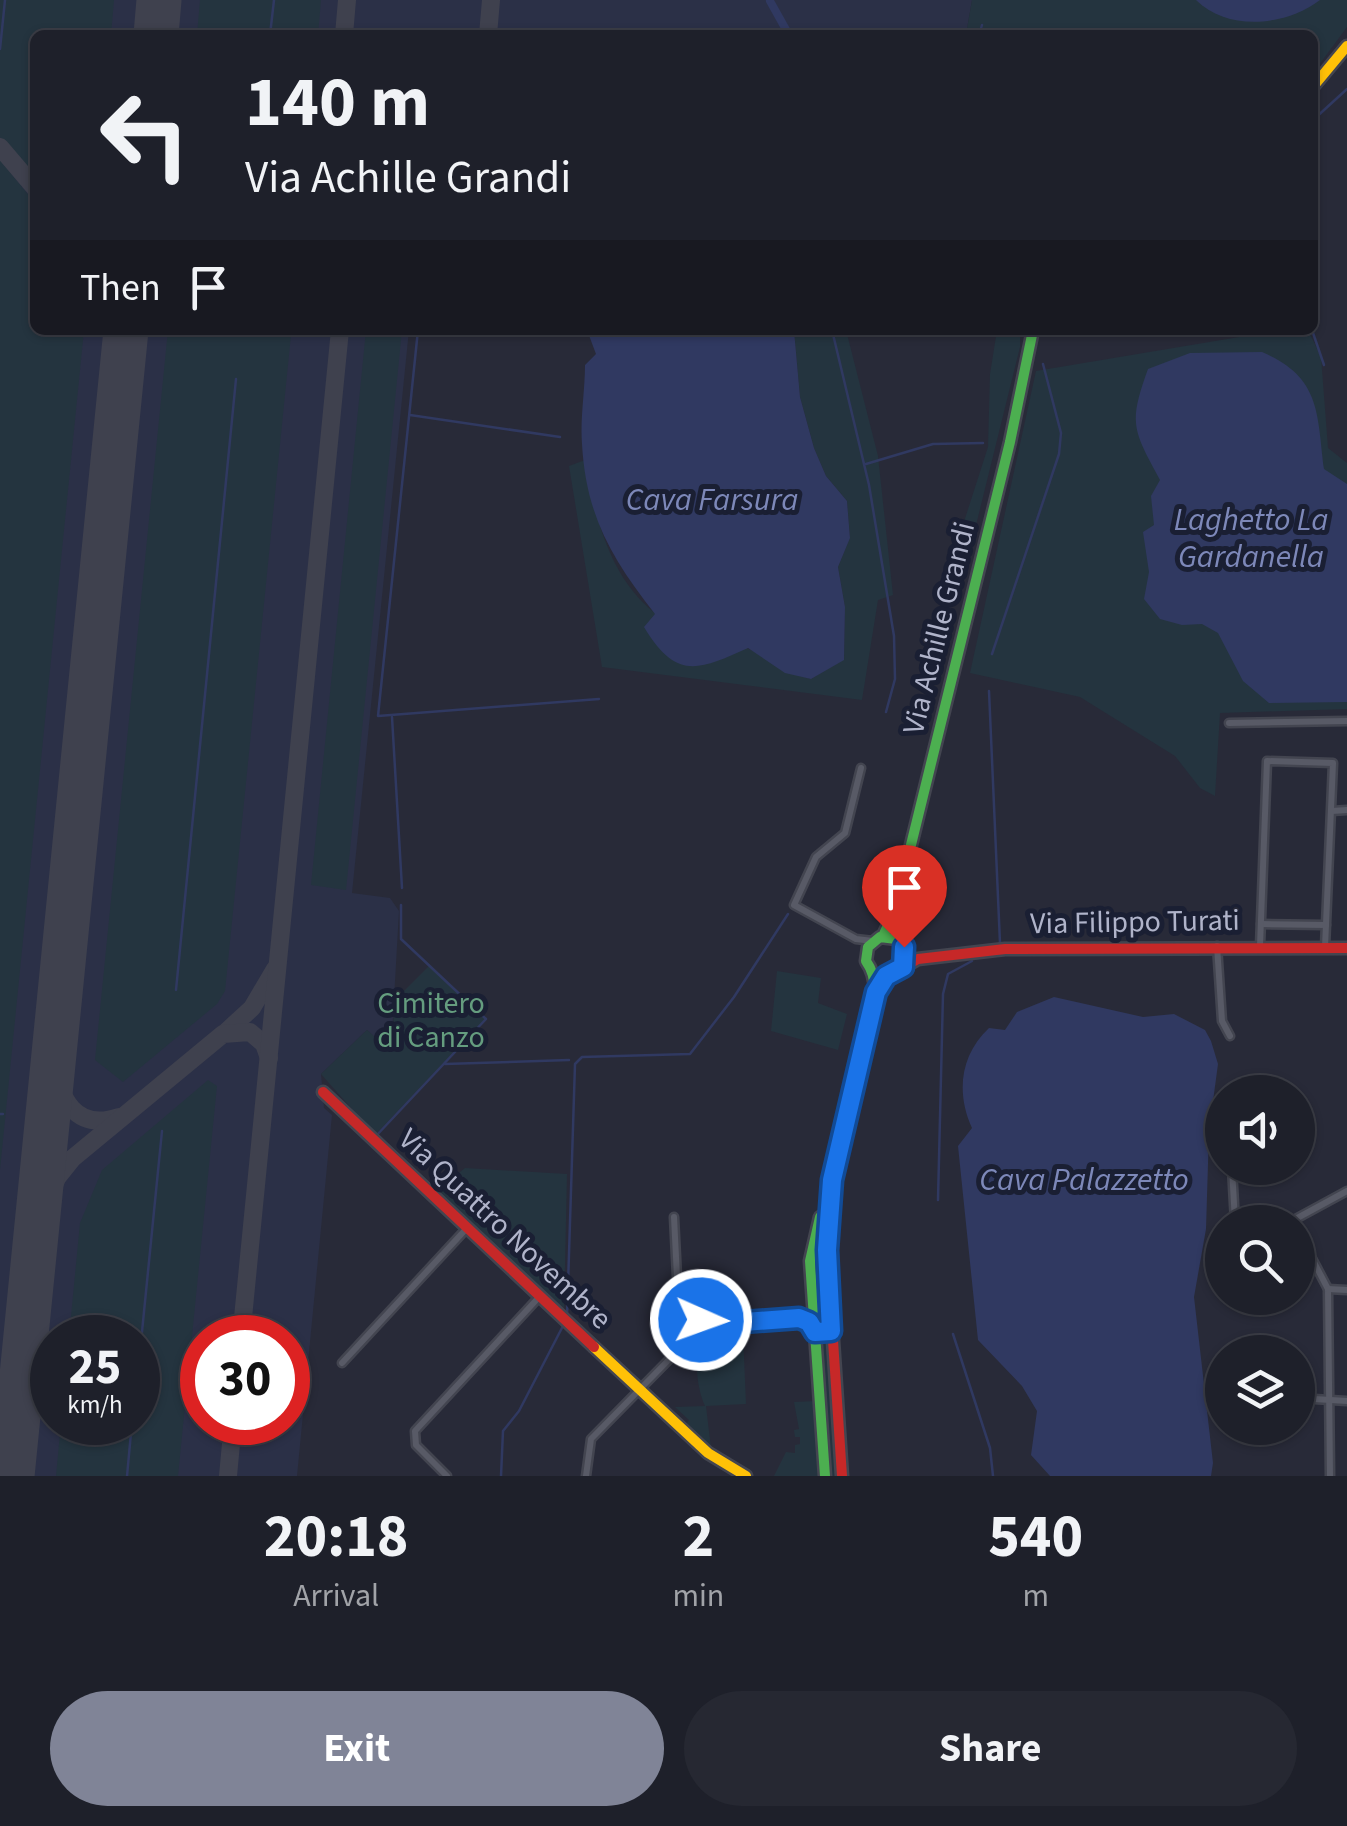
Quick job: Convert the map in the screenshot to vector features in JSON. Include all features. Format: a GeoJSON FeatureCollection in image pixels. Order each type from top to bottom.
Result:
{"type":"FeatureCollection","features":[{"type":"Feature","properties":{"kind":"street"},"geometry":{"type":"LineString","coordinates":[[1318,81],[1347,46]]}},
{"type":"Feature","properties":{"kind":"street","name":"Via Achille Grandi"},"geometry":{"type":"LineString","coordinates":[[904,964],[885,942],[1035,335]]}},
{"type":"Feature","properties":{"kind":"street"},"geometry":{"type":"LineString","coordinates":[[1229,723],[1347,720]]}},
{"type":"Feature","properties":{"kind":"street"},"geometry":{"type":"LineString","coordinates":[[1260,946],[1267,760],[1333,763],[1325,947]]}},
{"type":"Feature","properties":{"kind":"street"},"geometry":{"type":"LineString","coordinates":[[861,768],[845,832],[816,857],[794,904],[796,910],[856,939],[885,942],[924,957]]}},
{"type":"Feature","properties":{"kind":"street"},"geometry":{"type":"LineString","coordinates":[[1332,811],[1347,810]]}},
{"type":"Feature","properties":{"kind":"street"},"geometry":{"type":"LineString","coordinates":[[1261,924],[1326,925]]}},
{"type":"Feature","properties":{"kind":"street"},"geometry":{"type":"LineString","coordinates":[[881,975],[868,964],[885,942]]}},
{"type":"Feature","properties":{"kind":"street"},"geometry":{"type":"LineString","coordinates":[[1217,945],[1222,1021],[1230,1036]]}},
{"type":"Feature","properties":{"kind":"street","name":"Via Filippo Turati"},"geometry":{"type":"LineString","coordinates":[[904,964],[924,957],[1015,948],[1347,948]]}},
{"type":"Feature","properties":{"kind":"street"},"geometry":{"type":"LineString","coordinates":[[843,1476],[831,1331],[828,1214],[834,1166],[881,975],[904,964]]}},
{"type":"Feature","properties":{"kind":"street","name":"Via Quattro Novembre"},"geometry":{"type":"LineString","coordinates":[[323,1092],[708,1453],[746,1476]]}},
{"type":"Feature","properties":{"kind":"street"},"geometry":{"type":"LineString","coordinates":[[1315,1209],[1347,1191]]}},
{"type":"Feature","properties":{"kind":"street"},"geometry":{"type":"LineString","coordinates":[[825,1476],[812,1251],[820,1216],[828,1214]]}},
{"type":"Feature","properties":{"kind":"street"},"geometry":{"type":"LineString","coordinates":[[674,1217],[678,1278],[704,1325]]}},
{"type":"Feature","properties":{"kind":"street"},"geometry":{"type":"LineString","coordinates":[[342,1363],[467,1228]]}},
{"type":"Feature","properties":{"kind":"street"},"geometry":{"type":"LineString","coordinates":[[1315,1264],[1328,1289],[1330,1476]]}},
{"type":"Feature","properties":{"kind":"street"},"geometry":{"type":"LineString","coordinates":[[1328,1289],[1347,1290]]}},
{"type":"Feature","properties":{"kind":"street"},"geometry":{"type":"LineString","coordinates":[[448,1476],[416,1446],[415,1431],[540,1296]]}},
{"type":"Feature","properties":{"kind":"street"},"geometry":{"type":"LineString","coordinates":[[586,1476],[591,1439],[704,1325],[799,1318],[814,1308]]}},
{"type":"Feature","properties":{"kind":"street"},"geometry":{"type":"LineString","coordinates":[[799,1318],[815,1331],[831,1331]]}},
{"type":"Feature","properties":{"kind":"street"},"geometry":{"type":"LineString","coordinates":[[1315,1399],[1347,1401]]}},
{"type":"Feature","properties":{"kind":"shaded area"},"geometry":{"type":"Polygon","coordinates":[[[0,0],[972,0],[967,30],[30,30],[30,335],[408,335],[352,893],[390,898],[399,911],[391,1052],[367,1030],[321,1074],[324,1108],[332,1115],[310,1342],[310,1315],[180,1315],[180,1445],[300,1445],[297,1476],[0,1476],[0,0]]]}},
{"type":"Feature","properties":{"kind":"green space"},"geometry":{"type":"Polygon","coordinates":[[[0,0],[114,0],[111,30],[30,30],[30,173],[0,137],[0,0]]]}},
{"type":"Feature","properties":{"kind":"green space"},"geometry":{"type":"Polygon","coordinates":[[[200,0],[321,0],[318,30],[197,30],[200,0]]]}},
{"type":"Feature","properties":{"kind":"green space"},"geometry":{"type":"Polygon","coordinates":[[[972,0],[1347,0],[1347,27],[1318,66],[1318,30],[967,30],[972,0]]]}},
{"type":"Feature","properties":{"kind":"green space"},"geometry":{"type":"Polygon","coordinates":[[[0,160],[30,197],[30,335],[84,335],[0,1170],[0,160]]]}},
{"type":"Feature","properties":{"kind":"green space"},"geometry":{"type":"Polygon","coordinates":[[[168,335],[291,335],[225,991],[217,1004],[123,1082],[95,1060],[168,335]]]}},
{"type":"Feature","properties":{"kind":"green space"},"geometry":{"type":"Polygon","coordinates":[[[366,335],[402,335],[346,890],[311,885],[366,335]]]}},
{"type":"Feature","properties":{"kind":"green space"},"geometry":{"type":"Polygon","coordinates":[[[794,335],[847,335],[878,456],[893,595],[878,600],[862,700],[602,667],[569,466],[585,460],[599,523],[615,563],[639,598],[655,613],[674,624],[742,646],[811,679],[844,659],[845,607],[838,567],[850,537],[847,501],[826,476],[800,397],[794,335]]]}},
{"type":"Feature","properties":{"kind":"green space"},"geometry":{"type":"Polygon","coordinates":[[[996,335],[1020,335],[959,594],[943,587],[988,447],[990,374],[996,335]]]}},
{"type":"Feature","properties":{"kind":"green space"},"geometry":{"type":"Polygon","coordinates":[[[1251,335],[1310,335],[1321,357],[1328,448],[1347,463],[1347,709],[1220,713],[1215,796],[1200,788],[1175,756],[1080,697],[970,673],[1036,371],[1251,335]]]}},
{"type":"Feature","properties":{"kind":"green space","name":"Cimitero di Canzo"},"geometry":{"type":"Polygon","coordinates":[[[429,966],[485,1019],[375,1135],[321,1074],[367,1030],[391,1051],[395,1000],[429,966]]]}},
{"type":"Feature","properties":{"kind":"green space"},"geometry":{"type":"Polygon","coordinates":[[[777,971],[821,978],[818,1003],[847,1014],[838,1050],[771,1031],[777,971]]]}},
{"type":"Feature","properties":{"kind":"green space"},"geometry":{"type":"Polygon","coordinates":[[[208,1080],[217,1086],[194,1315],[180,1315],[178,1476],[56,1476],[59,1445],[160,1445],[160,1315],[71,1315],[80,1223],[102,1170],[208,1080]]]}},
{"type":"Feature","properties":{"kind":"green space"},"geometry":{"type":"Polygon","coordinates":[[[465,1168],[567,1174],[564,1312],[438,1190],[465,1168]]]}},
{"type":"Feature","properties":{"kind":"green space"},"geometry":{"type":"Polygon","coordinates":[[[743,1333],[746,1404],[706,1406],[711,1448],[675,1407],[705,1406],[697,1371],[698,1353],[705,1338],[743,1333]]]}},
{"type":"Feature","properties":{"kind":"green space"},"geometry":{"type":"Polygon","coordinates":[[[825,1334],[838,1476],[828,1476],[820,1336],[825,1334]]]}},
{"type":"Feature","properties":{"kind":"green space"},"geometry":{"type":"Polygon","coordinates":[[[816,1401],[821,1476],[774,1476],[786,1452],[795,1453],[795,1445],[800,1444],[794,1430],[799,1429],[794,1402],[816,1401]]]}},
{"type":"Feature","properties":{"kind":"water"},"geometry":{"type":"Polygon","coordinates":[[[1196,0],[1320,0],[1291,15],[1257,22],[1224,17],[1196,0]]]}},
{"type":"Feature","properties":{"kind":"water","name":"Cava Farsura"},"geometry":{"type":"Polygon","coordinates":[[[589,335],[794,335],[800,397],[814,448],[826,476],[847,501],[850,538],[838,567],[845,607],[844,660],[811,679],[785,673],[748,648],[715,662],[689,666],[667,656],[656,644],[644,627],[655,614],[614,555],[589,493],[582,414],[585,365],[596,354],[589,335]]]}},
{"type":"Feature","properties":{"kind":"water","name":"Laghetto La Gardanella"},"geometry":{"type":"Polygon","coordinates":[[[1262,352],[1296,373],[1306,385],[1317,414],[1324,469],[1347,484],[1347,702],[1269,703],[1243,681],[1218,633],[1202,624],[1182,625],[1160,619],[1144,599],[1149,572],[1143,532],[1154,525],[1151,496],[1160,480],[1136,426],[1148,369],[1190,353],[1262,352]]]}},
{"type":"Feature","properties":{"kind":"water","name":"Cava Palazzetto"},"geometry":{"type":"Polygon","coordinates":[[[1054,997],[1143,1017],[1174,1014],[1205,1030],[1211,1041],[1218,1064],[1217,1075],[1205,1075],[1207,1205],[1194,1297],[1205,1393],[1205,1445],[1211,1445],[1213,1463],[1211,1476],[1050,1476],[1031,1455],[1037,1411],[1022,1386],[978,1340],[958,1146],[972,1128],[964,1101],[964,1075],[979,1039],[989,1028],[1005,1030],[1017,1012],[1054,997]]]}},
{"type":"Feature","properties":{"kind":"waterway"},"geometry":{"type":"LineString","coordinates":[[0,49],[5,0]]}},
{"type":"Feature","properties":{"kind":"waterway"},"geometry":{"type":"LineString","coordinates":[[271,30],[274,0]]}},
{"type":"Feature","properties":{"kind":"waterway"},"geometry":{"type":"LineString","coordinates":[[770,1],[786,30]]}},
{"type":"Feature","properties":{"kind":"waterway"},"geometry":{"type":"LineString","coordinates":[[980,30],[982,25]]}},
{"type":"Feature","properties":{"kind":"waterway"},"geometry":{"type":"LineString","coordinates":[[1318,116],[1347,89]]}},
{"type":"Feature","properties":{"kind":"waterway"},"geometry":{"type":"LineString","coordinates":[[417,335],[378,716],[599,699]]}},
{"type":"Feature","properties":{"kind":"waterway"},"geometry":{"type":"LineString","coordinates":[[833,335],[869,485],[894,636],[895,679],[886,712]]}},
{"type":"Feature","properties":{"kind":"waterway"},"geometry":{"type":"LineString","coordinates":[[1314,335],[1324,365]]}},
{"type":"Feature","properties":{"kind":"waterway"},"geometry":{"type":"LineString","coordinates":[[992,654],[1059,454],[1061,433],[1043,364]]}},
{"type":"Feature","properties":{"kind":"waterway"},"geometry":{"type":"LineString","coordinates":[[176,990],[236,379]]}},
{"type":"Feature","properties":{"kind":"waterway"},"geometry":{"type":"LineString","coordinates":[[410,415],[560,437]]}},
{"type":"Feature","properties":{"kind":"waterway"},"geometry":{"type":"LineString","coordinates":[[866,464],[933,444],[983,443]]}},
{"type":"Feature","properties":{"kind":"waterway"},"geometry":{"type":"LineString","coordinates":[[989,691],[1000,943]]}},
{"type":"Feature","properties":{"kind":"waterway"},"geometry":{"type":"LineString","coordinates":[[392,717],[402,888]]}},
{"type":"Feature","properties":{"kind":"waterway"},"geometry":{"type":"LineString","coordinates":[[375,1137],[486,1019],[401,939],[401,905]]}},
{"type":"Feature","properties":{"kind":"waterway"},"geometry":{"type":"LineString","coordinates":[[567,1317],[575,1064],[582,1057],[690,1054],[734,997],[788,914]]}},
{"type":"Feature","properties":{"kind":"waterway"},"geometry":{"type":"LineString","coordinates":[[938,1200],[943,994],[948,974],[972,961]]}},
{"type":"Feature","properties":{"kind":"waterway"},"geometry":{"type":"LineString","coordinates":[[445,1064],[569,1060]]}},
{"type":"Feature","properties":{"kind":"waterway"},"geometry":{"type":"LineString","coordinates":[[144,1315],[162,1131]]}},
{"type":"Feature","properties":{"kind":"waterway"},"geometry":{"type":"LineString","coordinates":[[501,1476],[503,1431],[519,1411],[564,1324]]}},
{"type":"Feature","properties":{"kind":"waterway"},"geometry":{"type":"LineString","coordinates":[[953,1334],[990,1448],[993,1476]]}},
{"type":"Feature","properties":{"kind":"waterway"},"geometry":{"type":"LineString","coordinates":[[127,1476],[130,1445]]}},
{"type":"Feature","properties":{"kind":"taxiway"},"geometry":{"type":"LineString","coordinates":[[344,30],[347,0]]}},
{"type":"Feature","properties":{"kind":"taxiway"},"geometry":{"type":"LineString","coordinates":[[488,30],[491,0]]}},
{"type":"Feature","properties":{"kind":"taxiway"},"geometry":{"type":"LineString","coordinates":[[0,147],[30,182]]}},
{"type":"Feature","properties":{"kind":"taxiway"},"geometry":{"type":"LineString","coordinates":[[117,335],[121,388]]}},
{"type":"Feature","properties":{"kind":"taxiway"},"geometry":{"type":"LineString","coordinates":[[243,1315],[340,335]]}},
{"type":"Feature","properties":{"kind":"taxiway"},"geometry":{"type":"LineString","coordinates":[[227,1031],[252,1008],[275,969]]}},
{"type":"Feature","properties":{"kind":"taxiway"},"geometry":{"type":"LineString","coordinates":[[37,1226],[57,1178],[73,1158],[223,1034],[250,1032],[264,1044],[269,1058]]}},
{"type":"Feature","properties":{"kind":"taxiway"},"geometry":{"type":"LineString","coordinates":[[54,1061],[65,1099],[80,1116],[91,1120],[119,1117]]}},
{"type":"Feature","properties":{"kind":"taxiway"},"geometry":{"type":"LineString","coordinates":[[228,1476],[231,1445]]}},
{"type":"Feature","properties":{"kind":"runway"},"geometry":{"type":"LineString","coordinates":[[156,30],[159,0]]}},
{"type":"Feature","properties":{"kind":"runway"},"geometry":{"type":"LineString","coordinates":[[12,1476],[126,335]]}},
{"type":"Feature","properties":{"kind":"traffic: fast"},"geometry":{"type":"LineString","coordinates":[[883,936],[895,910],[1010,442],[1032,335]]}},
{"type":"Feature","properties":{"kind":"traffic: fast"},"geometry":{"type":"LineString","coordinates":[[864,1045],[875,991],[866,961],[868,947],[880,937],[896,939],[906,951],[905,964]]}},
{"type":"Feature","properties":{"kind":"traffic: fast"},"geometry":{"type":"LineString","coordinates":[[825,1476],[810,1261],[820,1217],[829,1213]]}},
{"type":"Feature","properties":{"kind":"traffic: slow"},"geometry":{"type":"LineString","coordinates":[[1318,81],[1347,46]]}},
{"type":"Feature","properties":{"kind":"traffic: slow"},"geometry":{"type":"LineString","coordinates":[[594,1347],[708,1453],[746,1476]]}},
{"type":"Feature","properties":{"kind":"traffic: jam"},"geometry":{"type":"LineString","coordinates":[[877,991],[886,977],[918,959],[1005,949],[1347,948]]}},
{"type":"Feature","properties":{"kind":"traffic: jam"},"geometry":{"type":"LineString","coordinates":[[842,1476],[827,1250],[829,1197],[864,1045]]}},
{"type":"Feature","properties":{"kind":"traffic: jam"},"geometry":{"type":"LineString","coordinates":[[323,1092],[594,1347]]}},
{"type":"Feature","properties":{"kind":"route"},"geometry":{"type":"LineString","coordinates":[[701,1320],[704,1325],[799,1318],[814,1326],[815,1332],[831,1331],[827,1250],[834,1166],[876,992],[886,976],[903,967],[904,947]]}}]}
